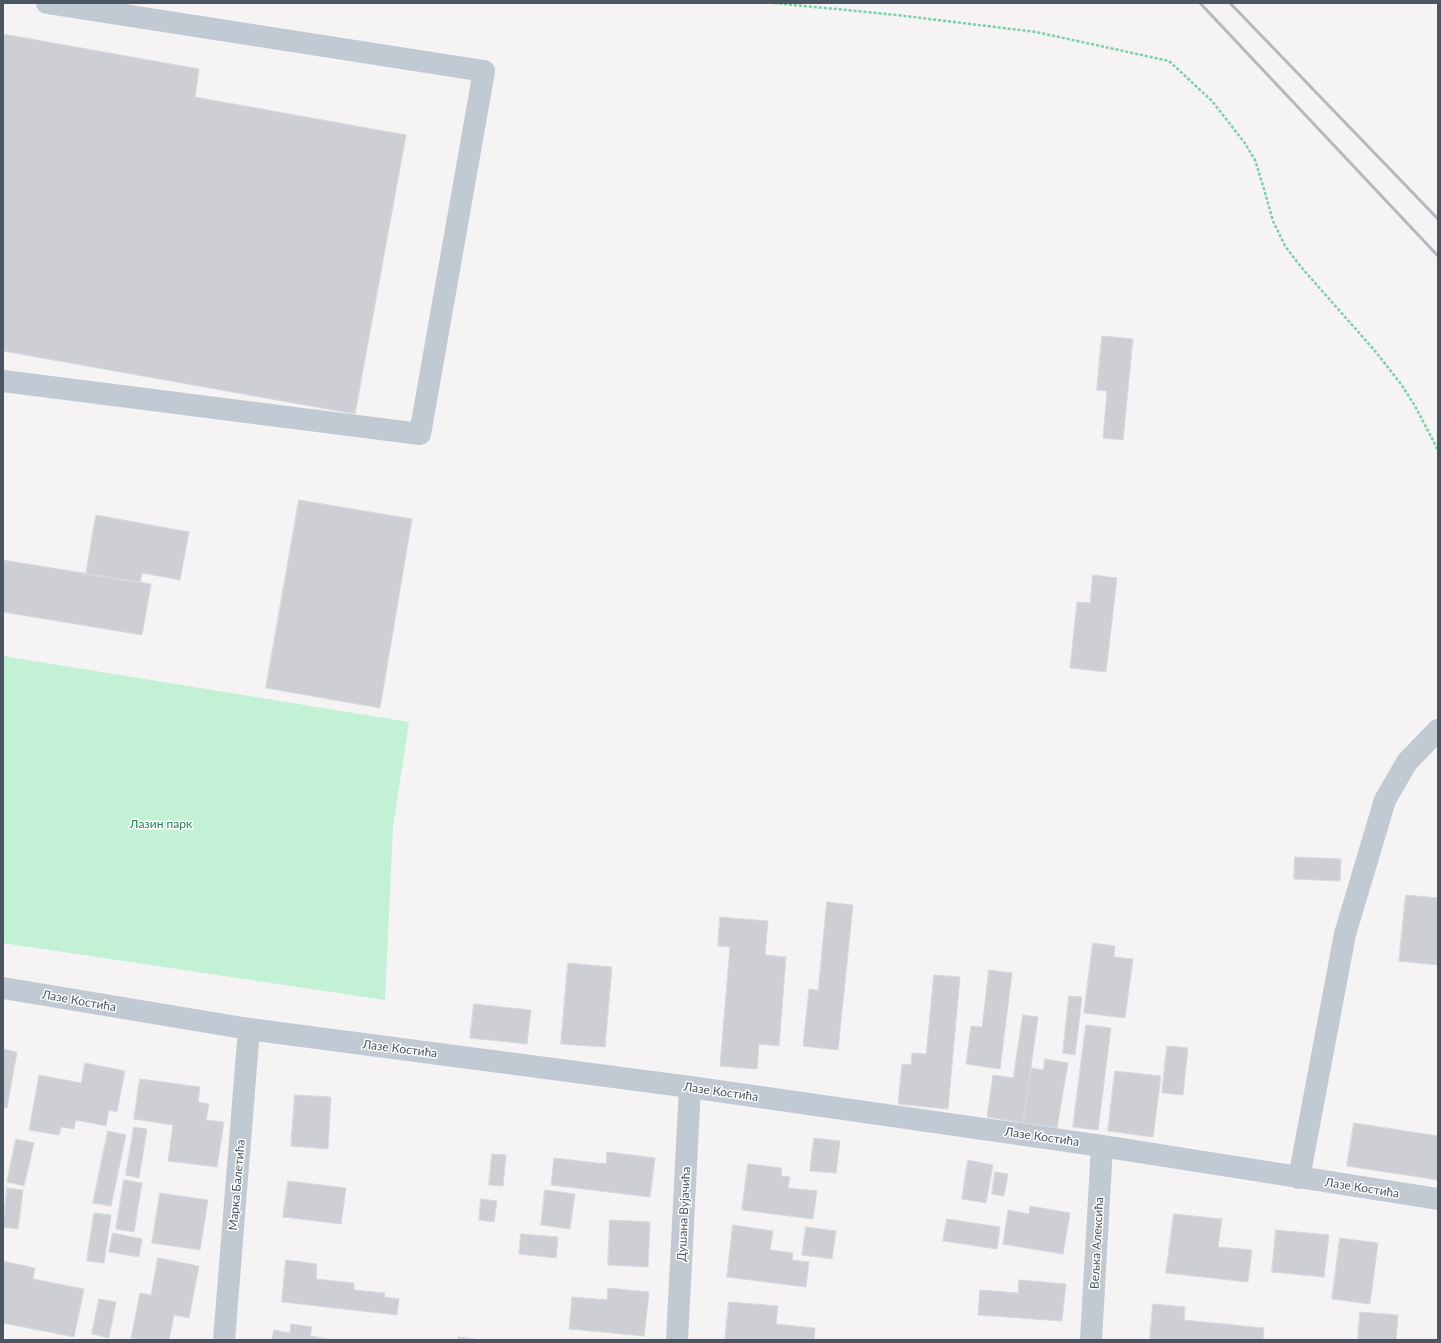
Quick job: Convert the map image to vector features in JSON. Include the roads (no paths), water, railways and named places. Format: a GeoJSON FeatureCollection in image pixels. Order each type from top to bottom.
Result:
{"type":"FeatureCollection","features":[{"type":"Feature","properties":{"kind":"street"},"geometry":{"type":"LineString","coordinates":[[3,381],[420,434],[484,71],[47,3]]}},
{"type":"Feature","properties":{"kind":"street"},"geometry":{"type":"LineString","coordinates":[[1299,1178],[1345,934],[1385,800],[1407,762],[1438,730]]}},
{"type":"Feature","properties":{"kind":"street","name":"Лазе Костића"},"geometry":{"type":"LineString","coordinates":[[3,988],[249,1029],[690,1087],[1102,1146],[1438,1200]]}},
{"type":"Feature","properties":{"kind":"street","name":"Марка Балетића"},"geometry":{"type":"LineString","coordinates":[[224,1340],[249,1029]]}},
{"type":"Feature","properties":{"kind":"street","name":"Душана Вујачића"},"geometry":{"type":"LineString","coordinates":[[677,1340],[690,1087]]}},
{"type":"Feature","properties":{"kind":"street","name":"Вељка Алексића"},"geometry":{"type":"LineString","coordinates":[[1091,1340],[1102,1146]]}},
{"type":"Feature","properties":{"kind":"railway"},"geometry":{"type":"LineString","coordinates":[[1200,3],[1438,256]]}},
{"type":"Feature","properties":{"kind":"railway"},"geometry":{"type":"LineString","coordinates":[[1230,3],[1438,219]]}},
{"type":"Feature","properties":{"kind":"park label","name":"Лазин парк"},"geometry":{"type":"Point","coordinates":[161,824]}}]}
